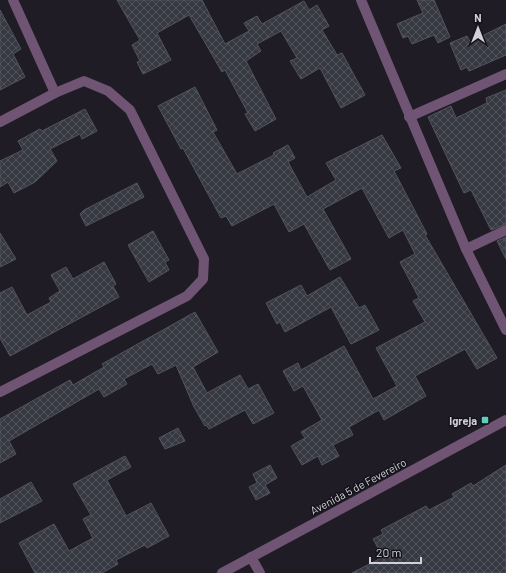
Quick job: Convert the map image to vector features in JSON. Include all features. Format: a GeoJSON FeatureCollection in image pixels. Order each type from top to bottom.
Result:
{"type":"FeatureCollection","features":[{"type":"Feature","properties":{"kind":"street"},"geometry":{"type":"LineString","coordinates":[[13,0],[55,93]]}},
{"type":"Feature","properties":{"kind":"street"},"geometry":{"type":"LineString","coordinates":[[361,0],[409,117],[466,249],[506,330]]}},
{"type":"Feature","properties":{"kind":"street"},"geometry":{"type":"LineString","coordinates":[[409,117],[506,74]]}},
{"type":"Feature","properties":{"kind":"street"},"geometry":{"type":"LineString","coordinates":[[0,122],[55,93],[84,81],[108,91],[130,110],[204,259],[203,279],[187,296],[0,392]]}},
{"type":"Feature","properties":{"kind":"street"},"geometry":{"type":"LineString","coordinates":[[466,249],[506,230]]}},
{"type":"Feature","properties":{"kind":"street","name":"Avenida 5 de Fevereiro"},"geometry":{"type":"LineString","coordinates":[[222,573],[506,420]]}},
{"type":"Feature","properties":{"kind":"street"},"geometry":{"type":"LineString","coordinates":[[251,557],[260,573]]}},
{"type":"Feature","properties":{"kind":"building"},"geometry":{"type":"Polygon","coordinates":[[[117,0],[202,0],[225,44],[249,31],[244,23],[257,16],[262,24],[304,1],[309,10],[317,5],[329,26],[322,30],[337,55],[342,53],[365,95],[341,108],[320,68],[301,79],[290,61],[297,58],[281,31],[257,44],[261,51],[246,61],[276,119],[255,131],[245,114],[248,113],[225,70],[222,72],[189,15],[157,33],[171,60],[143,74],[137,62],[140,61],[132,45],[140,40],[117,0]]]}},
{"type":"Feature","properties":{"kind":"building"},"geometry":{"type":"Polygon","coordinates":[[[417,0],[434,0],[450,37],[438,43],[434,35],[412,44],[408,36],[403,38],[397,24],[423,13],[417,0]]]}},
{"type":"Feature","properties":{"kind":"building"},"geometry":{"type":"Polygon","coordinates":[[[0,10],[21,49],[13,54],[25,77],[0,90],[0,10]]]}},
{"type":"Feature","properties":{"kind":"building"},"geometry":{"type":"Polygon","coordinates":[[[506,24],[506,55],[469,71],[467,67],[461,70],[450,43],[467,36],[470,42],[506,24]]]}},
{"type":"Feature","properties":{"kind":"building"},"geometry":{"type":"Polygon","coordinates":[[[195,87],[217,130],[213,132],[237,174],[274,155],[273,153],[288,145],[295,158],[288,162],[307,197],[336,180],[326,163],[382,135],[401,168],[394,171],[427,234],[425,235],[497,358],[477,369],[465,349],[415,376],[426,396],[384,420],[379,410],[349,427],[353,435],[333,445],[339,456],[322,465],[318,456],[302,465],[291,446],[305,438],[301,432],[322,420],[303,386],[294,391],[283,371],[298,363],[301,370],[344,346],[373,399],[397,386],[376,348],[425,322],[413,301],[419,298],[400,262],[415,254],[403,230],[389,238],[362,188],[323,209],[351,259],[330,270],[304,224],[289,232],[274,204],[232,226],[226,216],[221,218],[158,106],[195,87]]]}},
{"type":"Feature","properties":{"kind":"building"},"geometry":{"type":"Polygon","coordinates":[[[506,90],[506,224],[491,230],[471,190],[464,193],[428,117],[451,106],[456,118],[487,103],[486,98],[506,90]]]}},
{"type":"Feature","properties":{"kind":"building"},"geometry":{"type":"Polygon","coordinates":[[[85,109],[97,131],[82,139],[80,134],[50,149],[57,161],[35,182],[14,193],[8,182],[0,187],[0,161],[23,150],[18,141],[40,129],[42,131],[85,109]]]}},
{"type":"Feature","properties":{"kind":"building"},"geometry":{"type":"Polygon","coordinates":[[[137,183],[144,197],[86,226],[80,214],[84,210],[137,183]]]}},
{"type":"Feature","properties":{"kind":"building"},"geometry":{"type":"Polygon","coordinates":[[[153,231],[169,260],[165,262],[169,270],[149,282],[128,245],[153,231]]]}},
{"type":"Feature","properties":{"kind":"building"},"geometry":{"type":"Polygon","coordinates":[[[0,233],[16,259],[0,267],[0,233]]]}},
{"type":"Feature","properties":{"kind":"building"},"geometry":{"type":"Polygon","coordinates":[[[506,237],[506,259],[497,241],[506,237]]]}},
{"type":"Feature","properties":{"kind":"building"},"geometry":{"type":"Polygon","coordinates":[[[104,262],[116,284],[113,286],[119,297],[10,356],[0,338],[0,293],[12,287],[27,315],[51,302],[49,298],[60,291],[51,275],[66,267],[73,279],[104,262]]]}},
{"type":"Feature","properties":{"kind":"building"},"geometry":{"type":"Polygon","coordinates":[[[340,277],[359,308],[365,305],[379,330],[351,344],[331,307],[285,332],[280,322],[277,324],[266,303],[301,285],[307,296],[340,277]]]}},
{"type":"Feature","properties":{"kind":"building"},"geometry":{"type":"Polygon","coordinates":[[[195,312],[218,352],[193,367],[207,393],[240,375],[248,389],[258,384],[274,413],[253,424],[245,410],[209,429],[206,425],[205,426],[194,407],[176,365],[158,374],[152,364],[124,379],[127,384],[104,397],[99,389],[9,441],[16,454],[0,463],[0,419],[70,380],[73,385],[104,367],[102,364],[195,312]]]}},
{"type":"Feature","properties":{"kind":"building"},"geometry":{"type":"Polygon","coordinates":[[[178,428],[185,441],[165,449],[159,438],[178,428]]]}},
{"type":"Feature","properties":{"kind":"building"},"geometry":{"type":"Polygon","coordinates":[[[125,456],[131,467],[107,480],[126,516],[151,503],[169,536],[147,548],[145,545],[116,560],[118,564],[102,573],[35,573],[19,543],[54,524],[69,551],[93,538],[83,519],[91,515],[73,484],[125,456]]]}},
{"type":"Feature","properties":{"kind":"building"},"geometry":{"type":"Polygon","coordinates":[[[270,465],[277,478],[265,485],[270,493],[256,500],[249,487],[257,483],[253,474],[270,465]]]}},
{"type":"Feature","properties":{"kind":"building"},"geometry":{"type":"Polygon","coordinates":[[[506,465],[506,573],[352,573],[383,557],[373,539],[383,534],[381,530],[426,506],[429,510],[454,497],[452,494],[471,483],[473,486],[506,465]]]}},
{"type":"Feature","properties":{"kind":"building"},"geometry":{"type":"Polygon","coordinates":[[[31,482],[42,501],[0,523],[0,499],[31,482]]]}},
{"type":"Feature","properties":{"kind":"place","name":"Igreja"},"geometry":{"type":"Point","coordinates":[485,420]}}]}
